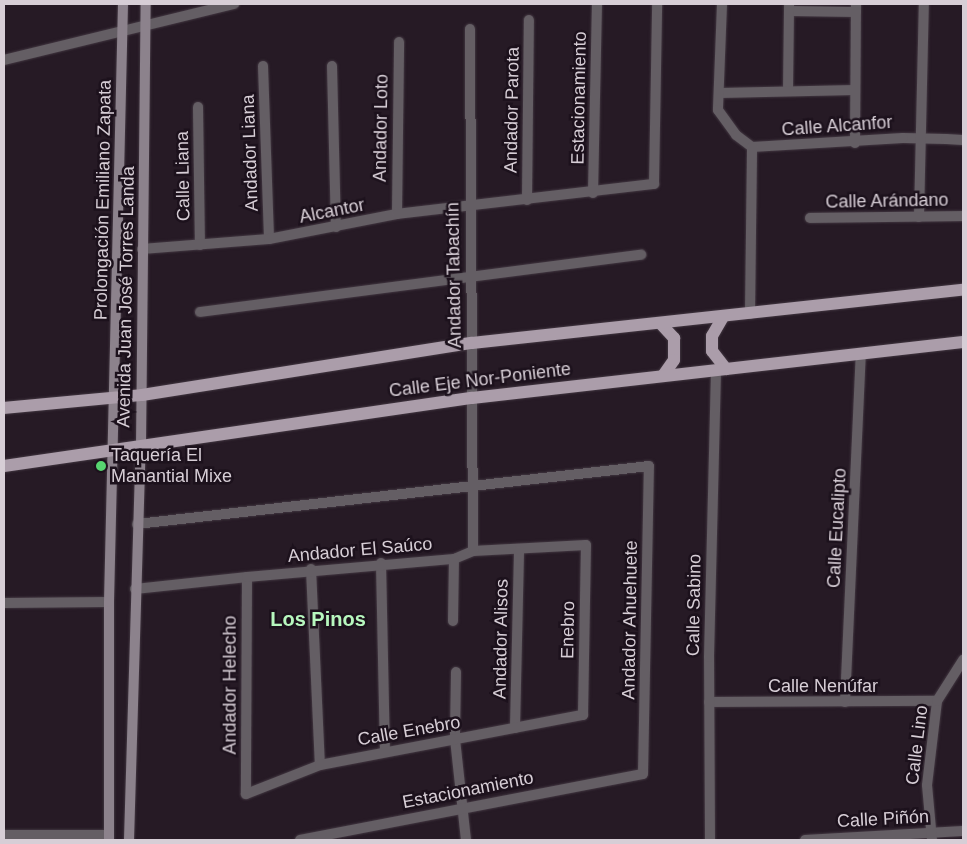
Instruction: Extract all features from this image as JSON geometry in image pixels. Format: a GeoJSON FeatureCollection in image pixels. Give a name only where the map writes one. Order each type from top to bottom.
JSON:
{"type":"FeatureCollection","features":[{"type":"Feature","properties":{"kind":"main road","name":"Prolongación Emiliano Zapata"},"geometry":{"type":"LineString","coordinates":[[114,398],[124,4]]}},
{"type":"Feature","properties":{"kind":"main road"},"geometry":{"type":"LineString","coordinates":[[146,4],[146,24]]}},
{"type":"Feature","properties":{"kind":"main road","name":"Avenida Juan José Torres Landa"},"geometry":{"type":"LineString","coordinates":[[130,840],[135,589],[142,395],[142,249],[146,24]]}},
{"type":"Feature","properties":{"kind":"main road","name":"Calle Eje Nor-Poniente"},"geometry":{"type":"LineString","coordinates":[[4,408],[142,395],[472,343],[963,290]]}},
{"type":"Feature","properties":{"kind":"main road"},"geometry":{"type":"LineString","coordinates":[[721,370],[712,351],[712,336],[723,317]]}},
{"type":"Feature","properties":{"kind":"main road"},"geometry":{"type":"LineString","coordinates":[[660,323],[674,338],[674,360],[663,376]]}},
{"type":"Feature","properties":{"kind":"main road","name":"Calle Eje Nor-Poniente"},"geometry":{"type":"LineString","coordinates":[[4,466],[472,398],[963,342]]}},
{"type":"Feature","properties":{"kind":"main road","name":"Avenida Juan José Torres Landa"},"geometry":{"type":"LineString","coordinates":[[109,838],[109,602],[114,398]]}},
{"type":"Feature","properties":{"kind":"street"},"geometry":{"type":"LineString","coordinates":[[4,60],[123,28],[234,4]]}},
{"type":"Feature","properties":{"kind":"street","name":"Estacionamiento"},"geometry":{"type":"LineString","coordinates":[[593,193],[597,4]]}},
{"type":"Feature","properties":{"kind":"street"},"geometry":{"type":"LineString","coordinates":[[470,207],[654,184],[657,4]]}},
{"type":"Feature","properties":{"kind":"street"},"geometry":{"type":"LineString","coordinates":[[722,4],[718,110],[723,122],[752,147],[750,314]]}},
{"type":"Feature","properties":{"kind":"street"},"geometry":{"type":"LineString","coordinates":[[919,217],[924,4]]}},
{"type":"Feature","properties":{"kind":"street"},"geometry":{"type":"LineString","coordinates":[[788,91],[789,7],[856,8],[855,142]]}},
{"type":"Feature","properties":{"kind":"street","name":"Andador Parota"},"geometry":{"type":"LineString","coordinates":[[527,200],[529,20]]}},
{"type":"Feature","properties":{"kind":"street","name":"Andador Tabachín"},"geometry":{"type":"LineString","coordinates":[[470,29],[473,551]]}},
{"type":"Feature","properties":{"kind":"street","name":"Andador Loto"},"geometry":{"type":"LineString","coordinates":[[397,214],[399,42]]}},
{"type":"Feature","properties":{"kind":"street","name":"Andador Liana"},"geometry":{"type":"LineString","coordinates":[[263,66],[269,240]]}},
{"type":"Feature","properties":{"kind":"street"},"geometry":{"type":"LineString","coordinates":[[332,66],[336,227]]}},
{"type":"Feature","properties":{"kind":"street"},"geometry":{"type":"LineString","coordinates":[[720,93],[855,90]]}},
{"type":"Feature","properties":{"kind":"street","name":"Calle Liana"},"geometry":{"type":"LineString","coordinates":[[198,107],[200,245]]}},
{"type":"Feature","properties":{"kind":"street","name":"Calle Alcanfor"},"geometry":{"type":"LineString","coordinates":[[752,147],[903,138],[963,140]]}},
{"type":"Feature","properties":{"kind":"street","name":"Alcantor"},"geometry":{"type":"LineString","coordinates":[[142,249],[269,240],[397,214],[470,207]]}},
{"type":"Feature","properties":{"kind":"street","name":"Calle Arándano"},"geometry":{"type":"LineString","coordinates":[[810,218],[963,216]]}},
{"type":"Feature","properties":{"kind":"street"},"geometry":{"type":"LineString","coordinates":[[200,312],[641,255]]}},
{"type":"Feature","properties":{"kind":"street","name":"Calle Eucalipto"},"geometry":{"type":"LineString","coordinates":[[845,702],[861,355]]}},
{"type":"Feature","properties":{"kind":"street","name":"Calle Sabino"},"geometry":{"type":"LineString","coordinates":[[710,840],[709,702],[721,370]]}},
{"type":"Feature","properties":{"kind":"street","name":"Andador Ahuehuete"},"geometry":{"type":"LineString","coordinates":[[474,486],[649,466],[643,774]]}},
{"type":"Feature","properties":{"kind":"street"},"geometry":{"type":"LineString","coordinates":[[137,524],[474,486]]}},
{"type":"Feature","properties":{"kind":"street","name":"Andador El Saúco"},"geometry":{"type":"LineString","coordinates":[[135,589],[311,569],[454,559],[473,551],[519,551],[586,545]]}},
{"type":"Feature","properties":{"kind":"street","name":"Enebro"},"geometry":{"type":"LineString","coordinates":[[583,716],[586,545]]}},
{"type":"Feature","properties":{"kind":"street","name":"Andador Alisos"},"geometry":{"type":"LineString","coordinates":[[516,728],[519,551]]}},
{"type":"Feature","properties":{"kind":"street"},"geometry":{"type":"LineString","coordinates":[[453,621],[454,559]]}},
{"type":"Feature","properties":{"kind":"street"},"geometry":{"type":"LineString","coordinates":[[381,564],[385,751]]}},
{"type":"Feature","properties":{"kind":"street"},"geometry":{"type":"LineString","coordinates":[[311,569],[320,765]]}},
{"type":"Feature","properties":{"kind":"street","name":"Andador Helecho"},"geometry":{"type":"LineString","coordinates":[[246,794],[247,576]]}},
{"type":"Feature","properties":{"kind":"street"},"geometry":{"type":"LineString","coordinates":[[4,603],[109,602]]}},
{"type":"Feature","properties":{"kind":"street","name":"Calle Lino"},"geometry":{"type":"LineString","coordinates":[[931,836],[926,785],[937,701],[963,660]]}},
{"type":"Feature","properties":{"kind":"street"},"geometry":{"type":"LineString","coordinates":[[456,672],[455,739],[465,806],[466,840]]}},
{"type":"Feature","properties":{"kind":"street","name":"Calle Nenúfar"},"geometry":{"type":"LineString","coordinates":[[709,702],[937,701]]}},
{"type":"Feature","properties":{"kind":"street","name":"Calle Enebro"},"geometry":{"type":"LineString","coordinates":[[246,794],[320,765],[385,751],[583,716]]}},
{"type":"Feature","properties":{"kind":"street","name":"Estacionamiento"},"geometry":{"type":"LineString","coordinates":[[300,840],[465,806],[643,774]]}},
{"type":"Feature","properties":{"kind":"street","name":"Calle Piñón"},"geometry":{"type":"LineString","coordinates":[[806,840],[931,836],[963,832]]}},
{"type":"Feature","properties":{"kind":"street"},"geometry":{"type":"LineString","coordinates":[[4,835],[109,838]]}},
{"type":"Feature","properties":{"kind":"place","name":"Taquería El Manantial Mixe"},"geometry":{"type":"Point","coordinates":[101,466]}},
{"type":"Feature","properties":{"kind":"district","name":"Los Pinos"},"geometry":{"type":"Point","coordinates":[318,619]}}]}
